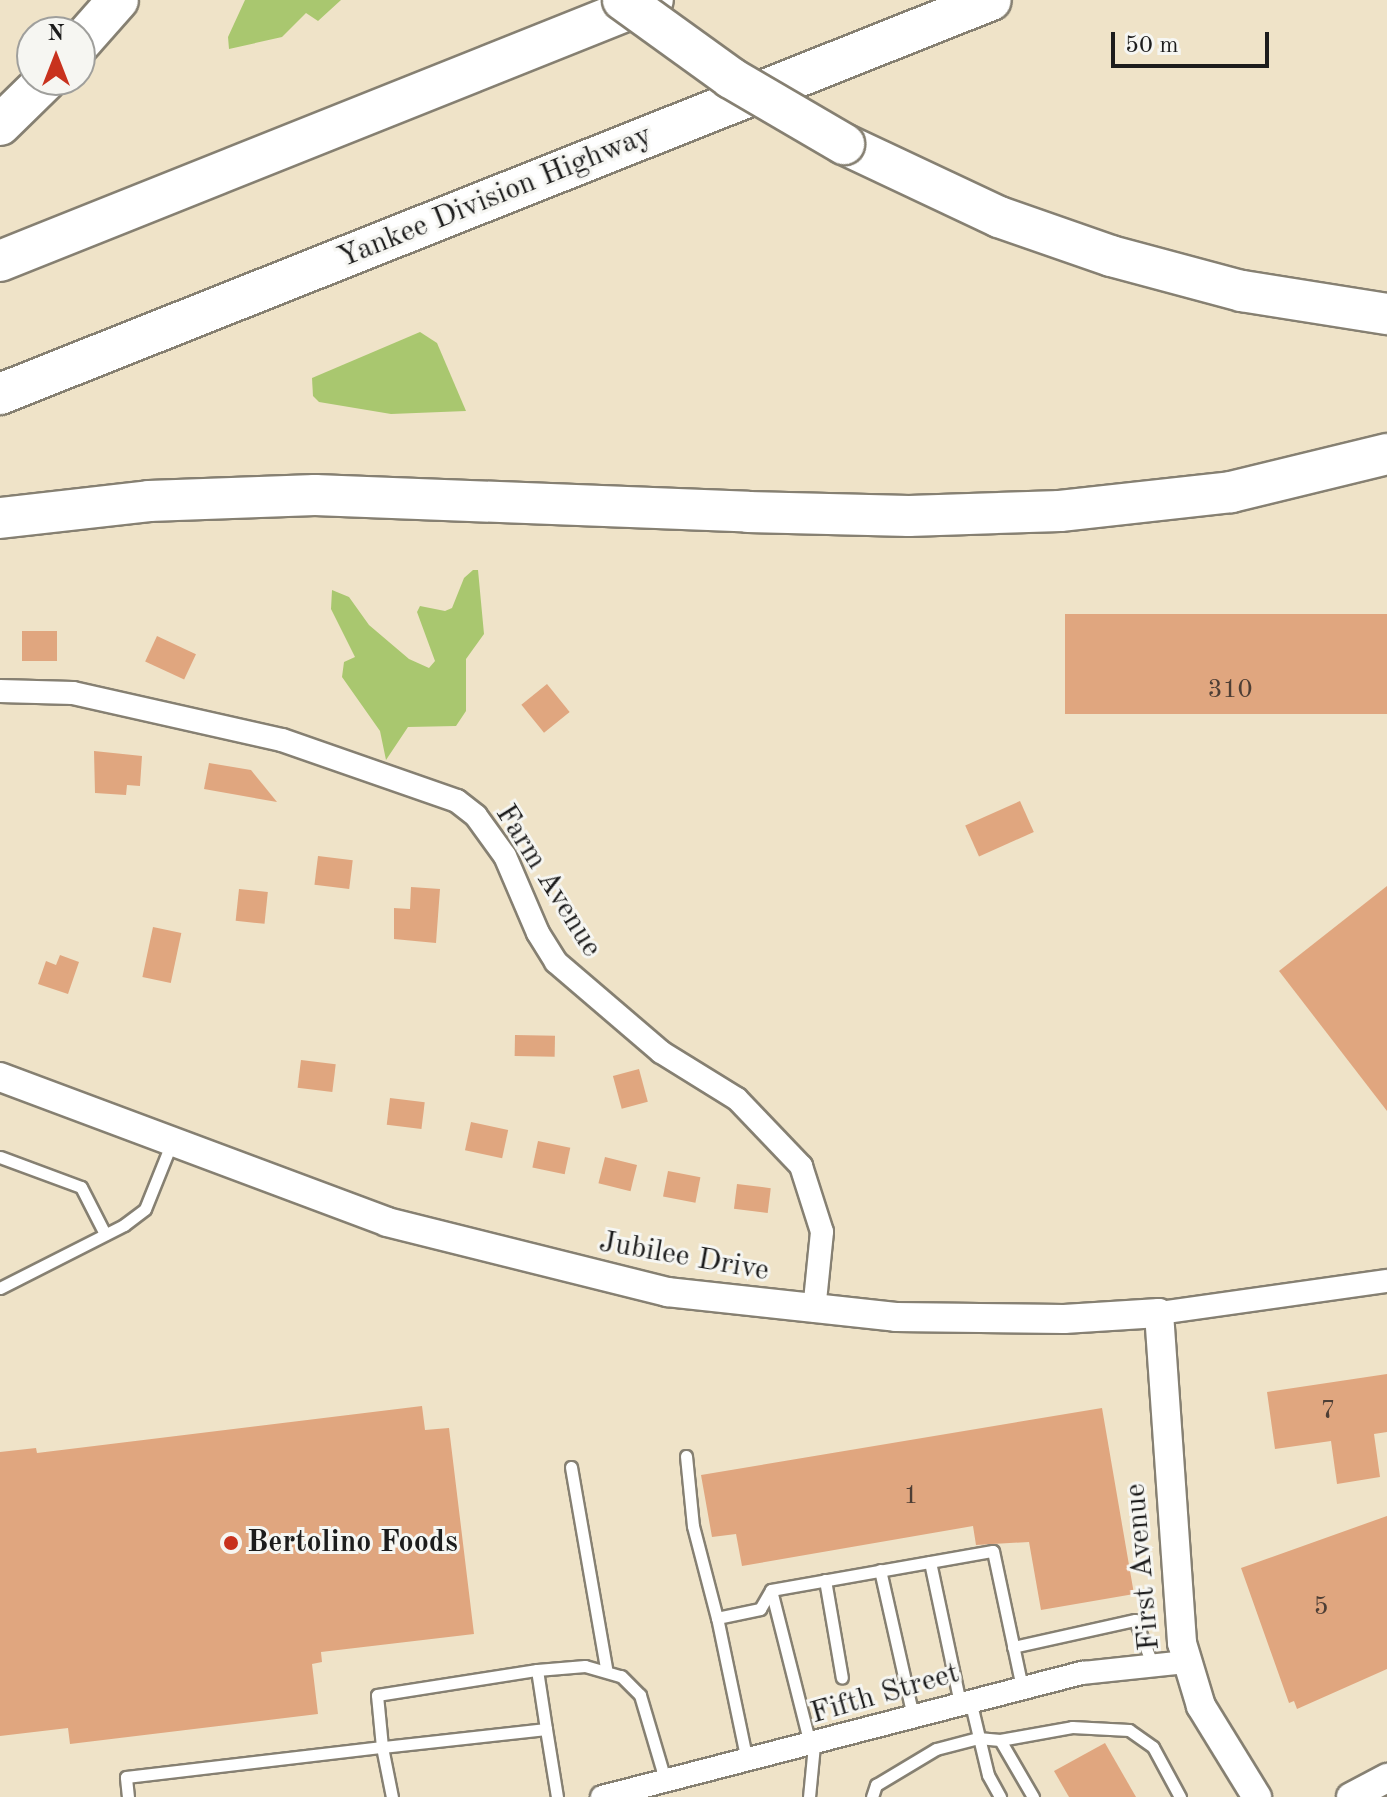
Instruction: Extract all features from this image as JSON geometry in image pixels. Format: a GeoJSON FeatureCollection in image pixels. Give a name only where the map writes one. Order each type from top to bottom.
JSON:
{"type":"FeatureCollection","features":[{"type":"Feature","properties":{"kind":"highway"},"geometry":{"type":"LineString","coordinates":[[96,25],[118,0]]}},
{"type":"Feature","properties":{"kind":"highway"},"geometry":{"type":"LineString","coordinates":[[623,0],[731,78],[844,144],[999,217],[1111,256],[1242,291],[1387,314]]}},
{"type":"Feature","properties":{"kind":"highway"},"geometry":{"type":"LineString","coordinates":[[0,261],[653,0]]}},
{"type":"Feature","properties":{"kind":"highway","name":"Yankee Division Highway"},"geometry":{"type":"LineString","coordinates":[[0,394],[991,0]]}},
{"type":"Feature","properties":{"kind":"highway"},"geometry":{"type":"LineString","coordinates":[[0,125],[30,96]]}},
{"type":"Feature","properties":{"kind":"highway"},"geometry":{"type":"LineString","coordinates":[[0,518],[149,501],[315,495],[762,513],[1060,511],[1231,492],[1387,454]]}},
{"type":"Feature","properties":{"kind":"street","name":"Farm Avenue"},"geometry":{"type":"LineString","coordinates":[[0,691],[73,693],[282,740],[428,789],[476,816],[505,856],[538,933],[556,962],[661,1052],[737,1099],[801,1166],[822,1232],[814,1311]]}},
{"type":"Feature","properties":{"kind":"street","name":"Jubilee Drive"},"geometry":{"type":"LineString","coordinates":[[0,1077],[387,1222],[485,1251],[667,1292],[814,1311],[968,1320],[1159,1313],[1387,1281]]}},
{"type":"Feature","properties":{"kind":"street","name":"First Avenue"},"geometry":{"type":"LineString","coordinates":[[1159,1313],[1170,1524],[1186,1662],[1201,1706],[1257,1797]]}},
{"type":"Feature","properties":{"kind":"street","name":"Fifth Street"},"geometry":{"type":"LineString","coordinates":[[602,1797],[812,1746],[1022,1687],[1083,1673],[1186,1662]]}},
{"type":"Feature","properties":{"kind":"street"},"geometry":{"type":"LineString","coordinates":[[1351,1797],[1387,1778]]}},
{"type":"Feature","properties":{"kind":"lane"},"geometry":{"type":"LineString","coordinates":[[0,1288],[105,1234],[145,1209],[172,1142]]}},
{"type":"Feature","properties":{"kind":"lane"},"geometry":{"type":"LineString","coordinates":[[0,1157],[81,1187],[105,1234]]}},
{"type":"Feature","properties":{"kind":"lane"},"geometry":{"type":"LineString","coordinates":[[686,1456],[693,1526],[717,1618],[747,1763]]}},
{"type":"Feature","properties":{"kind":"lane"},"geometry":{"type":"LineString","coordinates":[[571,1467],[606,1668]]}},
{"type":"Feature","properties":{"kind":"lane"},"geometry":{"type":"LineString","coordinates":[[717,1618],[760,1609],[771,1590],[993,1551],[1022,1687]]}},
{"type":"Feature","properties":{"kind":"lane"},"geometry":{"type":"LineString","coordinates":[[930,1562],[965,1702],[1000,1797]]}},
{"type":"Feature","properties":{"kind":"lane"},"geometry":{"type":"LineString","coordinates":[[880,1570],[913,1716]]}},
{"type":"Feature","properties":{"kind":"lane"},"geometry":{"type":"LineString","coordinates":[[825,1580],[842,1678]]}},
{"type":"Feature","properties":{"kind":"lane"},"geometry":{"type":"LineString","coordinates":[[771,1590],[812,1746],[809,1797]]}},
{"type":"Feature","properties":{"kind":"lane"},"geometry":{"type":"LineString","coordinates":[[1013,1647],[1135,1620],[1153,1666]]}},
{"type":"Feature","properties":{"kind":"lane"},"geometry":{"type":"LineString","coordinates":[[392,1797],[382,1747],[377,1695],[537,1670],[606,1668],[640,1695],[666,1783]]}},
{"type":"Feature","properties":{"kind":"lane"},"geometry":{"type":"LineString","coordinates":[[537,1670],[557,1797]]}},
{"type":"Feature","properties":{"kind":"lane"},"geometry":{"type":"LineString","coordinates":[[872,1797],[876,1785],[936,1749],[978,1738],[1000,1740],[1114,1725],[1153,1747],[1180,1797]]}},
{"type":"Feature","properties":{"kind":"lane"},"geometry":{"type":"LineString","coordinates":[[128,1797],[126,1777],[546,1729]]}},
{"type":"Feature","properties":{"kind":"lane"},"geometry":{"type":"LineString","coordinates":[[1000,1740],[1033,1797]]}},
{"type":"Feature","properties":{"kind":"green space"},"geometry":{"type":"Polygon","coordinates":[[[245,0],[341,0],[318,21],[306,13],[282,37],[229,49],[228,37],[245,0]]]}},
{"type":"Feature","properties":{"kind":"green space"},"geometry":{"type":"Polygon","coordinates":[[[420,332],[437,343],[466,411],[391,414],[319,402],[313,396],[312,378],[420,332]]]}},
{"type":"Feature","properties":{"kind":"green space"},"geometry":{"type":"Polygon","coordinates":[[[473,570],[478,570],[484,634],[466,659],[466,711],[456,726],[408,727],[386,760],[380,731],[342,677],[344,662],[355,657],[331,609],[332,590],[349,597],[369,625],[409,659],[429,668],[435,661],[417,612],[420,606],[445,611],[452,608],[464,578],[473,570]]]}},
{"type":"Feature","properties":{"kind":"building"},"geometry":{"type":"Polygon","coordinates":[[[1065,614],[1387,614],[1387,714],[1065,714],[1065,614]]]}},
{"type":"Feature","properties":{"kind":"building"},"geometry":{"type":"Polygon","coordinates":[[[22,631],[57,631],[57,661],[22,661],[22,631]]]}},
{"type":"Feature","properties":{"kind":"building"},"geometry":{"type":"Polygon","coordinates":[[[157,636],[196,654],[184,680],[145,661],[157,636]]]}},
{"type":"Feature","properties":{"kind":"building"},"geometry":{"type":"Polygon","coordinates":[[[547,684],[570,712],[544,733],[521,705],[547,684]]]}},
{"type":"Feature","properties":{"kind":"building"},"geometry":{"type":"Polygon","coordinates":[[[94,751],[142,756],[140,786],[127,785],[126,795],[95,793],[94,751]]]}},
{"type":"Feature","properties":{"kind":"building"},"geometry":{"type":"Polygon","coordinates":[[[209,763],[251,770],[277,802],[204,789],[209,763]]]}},
{"type":"Feature","properties":{"kind":"building"},"geometry":{"type":"Polygon","coordinates":[[[1020,801],[1034,832],[979,856],[965,825],[1020,801]]]}},
{"type":"Feature","properties":{"kind":"building"},"geometry":{"type":"Polygon","coordinates":[[[318,856],[353,860],[349,889],[314,885],[318,856]]]}},
{"type":"Feature","properties":{"kind":"building"},"geometry":{"type":"Polygon","coordinates":[[[1387,886],[1387,1111],[1279,971],[1387,886]]]}},
{"type":"Feature","properties":{"kind":"building"},"geometry":{"type":"Polygon","coordinates":[[[411,887],[440,889],[436,943],[394,939],[394,908],[410,909],[411,887]]]}},
{"type":"Feature","properties":{"kind":"building"},"geometry":{"type":"Polygon","coordinates":[[[239,889],[268,892],[264,924],[236,921],[239,889]]]}},
{"type":"Feature","properties":{"kind":"building"},"geometry":{"type":"Polygon","coordinates":[[[153,927],[181,933],[171,983],[142,977],[153,927]]]}},
{"type":"Feature","properties":{"kind":"building"},"geometry":{"type":"Polygon","coordinates":[[[60,955],[79,962],[68,994],[38,984],[46,961],[56,965],[60,955]]]}},
{"type":"Feature","properties":{"kind":"building"},"geometry":{"type":"Polygon","coordinates":[[[515,1035],[555,1036],[555,1057],[515,1056],[515,1035]]]}},
{"type":"Feature","properties":{"kind":"building"},"geometry":{"type":"Polygon","coordinates":[[[301,1060],[336,1064],[332,1092],[298,1088],[301,1060]]]}},
{"type":"Feature","properties":{"kind":"building"},"geometry":{"type":"Polygon","coordinates":[[[639,1069],[648,1102],[622,1109],[613,1076],[639,1069]]]}},
{"type":"Feature","properties":{"kind":"building"},"geometry":{"type":"Polygon","coordinates":[[[390,1098],[425,1102],[421,1129],[387,1125],[390,1098]]]}},
{"type":"Feature","properties":{"kind":"building"},"geometry":{"type":"Polygon","coordinates":[[[471,1122],[508,1130],[502,1158],[465,1150],[471,1122]]]}},
{"type":"Feature","properties":{"kind":"building"},"geometry":{"type":"Polygon","coordinates":[[[538,1141],[570,1148],[565,1174],[532,1167],[538,1141]]]}},
{"type":"Feature","properties":{"kind":"building"},"geometry":{"type":"Polygon","coordinates":[[[605,1157],[637,1165],[630,1191],[598,1183],[605,1157]]]}},
{"type":"Feature","properties":{"kind":"building"},"geometry":{"type":"Polygon","coordinates":[[[668,1171],[700,1177],[695,1203],[663,1197],[668,1171]]]}},
{"type":"Feature","properties":{"kind":"building"},"geometry":{"type":"Polygon","coordinates":[[[737,1184],[771,1188],[768,1213],[734,1209],[737,1184]]]}},
{"type":"Feature","properties":{"kind":"building"},"geometry":{"type":"Polygon","coordinates":[[[1387,1374],[1387,1432],[1374,1434],[1380,1477],[1337,1484],[1331,1441],[1275,1449],[1267,1392],[1387,1374]]]}},
{"type":"Feature","properties":{"kind":"building","name":"Bertolino Foods"},"geometry":{"type":"Polygon","coordinates":[[[422,1406],[425,1430],[449,1428],[474,1634],[321,1652],[322,1662],[312,1664],[318,1714],[70,1744],[68,1728],[0,1736],[0,1452],[36,1448],[37,1453],[422,1406]]]}},
{"type":"Feature","properties":{"kind":"building"},"geometry":{"type":"Polygon","coordinates":[[[1102,1408],[1134,1594],[1041,1610],[1029,1542],[976,1545],[973,1526],[742,1566],[736,1534],[712,1537],[701,1475],[1102,1408]]]}},
{"type":"Feature","properties":{"kind":"building"},"geometry":{"type":"Polygon","coordinates":[[[1387,1516],[1387,1669],[1297,1709],[1294,1701],[1289,1703],[1241,1568],[1387,1516]]]}},
{"type":"Feature","properties":{"kind":"building"},"geometry":{"type":"Polygon","coordinates":[[[1105,1743],[1136,1797],[1069,1797],[1054,1771],[1105,1743]]]}},
{"type":"Feature","properties":{"kind":"place","name":"Bertolino Foods"},"geometry":{"type":"Point","coordinates":[231,1543]}}]}
